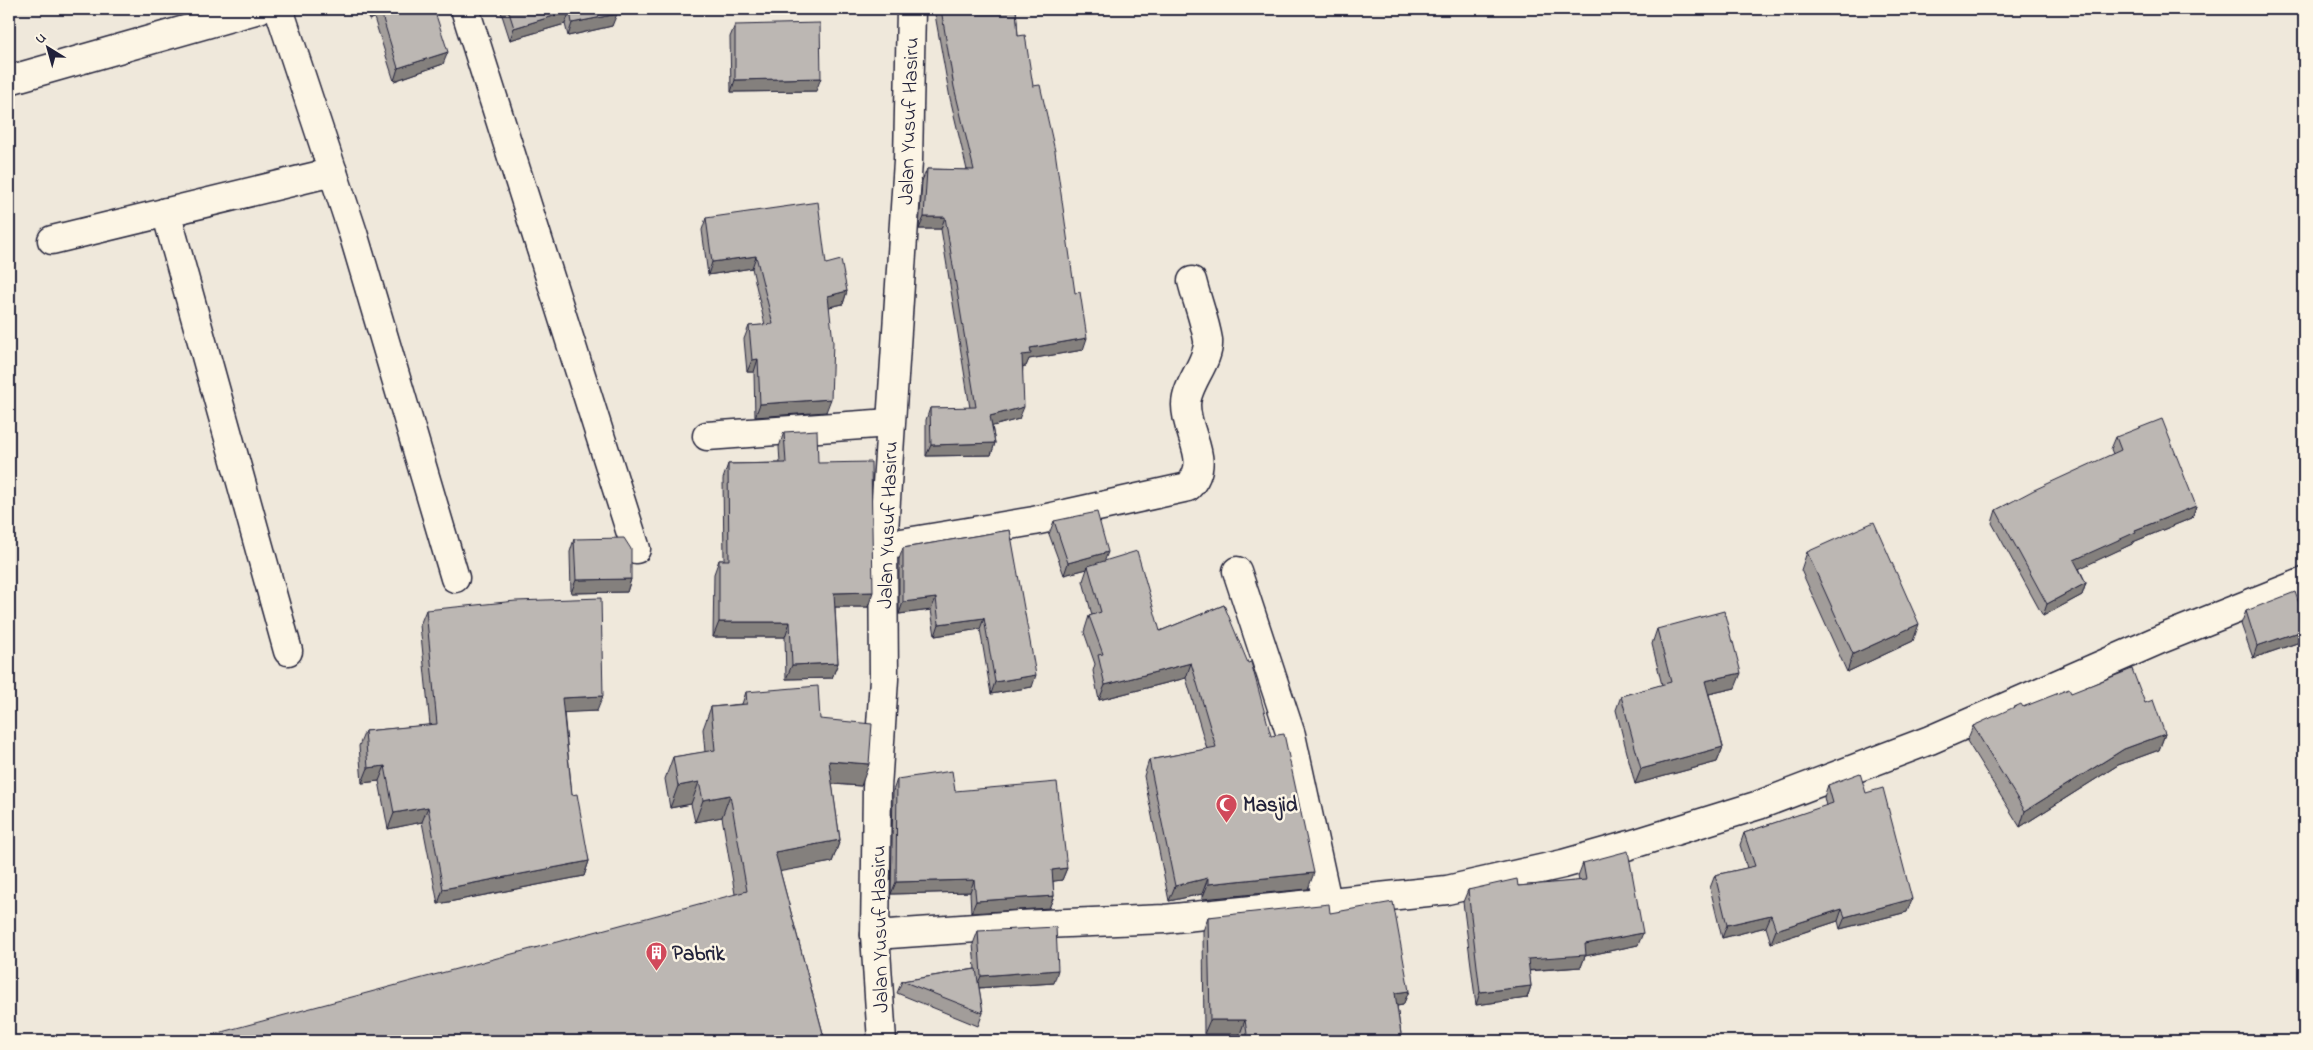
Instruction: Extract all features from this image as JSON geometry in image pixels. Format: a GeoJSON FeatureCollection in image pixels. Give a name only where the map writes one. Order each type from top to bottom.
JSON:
{"type":"FeatureCollection","features":[{"type":"Feature","properties":{"kind":"street"},"geometry":{"type":"LineString","coordinates":[[9,80],[258,9]]}},
{"type":"Feature","properties":{"kind":"street"},"geometry":{"type":"LineString","coordinates":[[279,9],[353,233],[455,578]]}},
{"type":"Feature","properties":{"kind":"street"},"geometry":{"type":"LineString","coordinates":[[464,9],[636,550]]}},
{"type":"Feature","properties":{"kind":"street","name":"Jalan Yusuf Hasiru"},"geometry":{"type":"LineString","coordinates":[[882,1041],[875,935],[877,788],[884,679],[883,546],[890,423],[901,299],[908,161],[911,9]]}},
{"type":"Feature","properties":{"kind":"street"},"geometry":{"type":"LineString","coordinates":[[52,240],[333,172]]}},
{"type":"Feature","properties":{"kind":"street"},"geometry":{"type":"LineString","coordinates":[[166,212],[288,651]]}},
{"type":"Feature","properties":{"kind":"street"},"geometry":{"type":"LineString","coordinates":[[883,546],[1034,521],[1188,487],[1196,478],[1200,467],[1186,404],[1206,352],[1208,341],[1192,281]]}},
{"type":"Feature","properties":{"kind":"street"},"geometry":{"type":"LineString","coordinates":[[707,436],[890,423]]}},
{"type":"Feature","properties":{"kind":"street"},"geometry":{"type":"LineString","coordinates":[[1237,571],[1291,735],[1327,901]]}},
{"type":"Feature","properties":{"kind":"street"},"geometry":{"type":"LineString","coordinates":[[875,935],[1019,924],[1165,919],[1457,888],[1601,853],[1759,804],[1930,740],[2161,639],[2304,582]]}},
{"type":"Feature","properties":{"kind":"building"},"geometry":{"type":"Polygon","coordinates":[[[380,9],[434,9],[448,52],[398,68],[380,9]]]}},
{"type":"Feature","properties":{"kind":"building"},"geometry":{"type":"Polygon","coordinates":[[[508,9],[616,9],[617,14],[572,23],[570,11],[514,28],[508,9]]]}},
{"type":"Feature","properties":{"kind":"building"},"geometry":{"type":"Polygon","coordinates":[[[941,9],[1016,9],[1018,36],[1025,35],[1033,86],[1040,85],[1055,151],[1075,293],[1080,292],[1087,338],[1030,348],[1031,354],[1022,355],[1024,407],[990,416],[995,443],[931,445],[930,408],[976,407],[945,217],[924,217],[927,169],[974,170],[954,87],[941,9]]]}},
{"type":"Feature","properties":{"kind":"building"},"geometry":{"type":"Polygon","coordinates":[[[820,23],[821,78],[735,80],[735,25],[820,23]]]}},
{"type":"Feature","properties":{"kind":"building"},"geometry":{"type":"Polygon","coordinates":[[[818,202],[826,264],[841,260],[847,291],[828,296],[833,342],[831,399],[760,404],[758,359],[752,360],[749,326],[773,324],[756,256],[712,262],[706,218],[818,202]]]}},
{"type":"Feature","properties":{"kind":"building"},"geometry":{"type":"Polygon","coordinates":[[[2162,419],[2196,506],[2135,530],[2136,532],[2074,560],[2086,583],[2047,604],[1996,510],[2034,490],[2121,450],[2116,437],[2162,419]]]}},
{"type":"Feature","properties":{"kind":"building"},"geometry":{"type":"Polygon","coordinates":[[[817,430],[818,463],[871,462],[873,592],[834,593],[838,663],[792,665],[790,622],[719,622],[719,560],[729,560],[728,464],[786,463],[784,432],[817,430]]]}},
{"type":"Feature","properties":{"kind":"building"},"geometry":{"type":"Polygon","coordinates":[[[1097,512],[1108,552],[1068,563],[1054,521],[1097,512]]]}},
{"type":"Feature","properties":{"kind":"building"},"geometry":{"type":"Polygon","coordinates":[[[1874,522],[1919,624],[1853,654],[1807,552],[1874,522]]]}},
{"type":"Feature","properties":{"kind":"building"},"geometry":{"type":"Polygon","coordinates":[[[1010,530],[1036,675],[995,682],[984,618],[939,624],[936,598],[903,602],[903,548],[1010,530]]]}},
{"type":"Feature","properties":{"kind":"building"},"geometry":{"type":"Polygon","coordinates":[[[624,538],[631,549],[631,579],[576,580],[574,539],[624,538]]]}},
{"type":"Feature","properties":{"kind":"building"},"geometry":{"type":"Polygon","coordinates":[[[1137,551],[1160,631],[1224,605],[1248,663],[1251,662],[1271,736],[1284,734],[1314,873],[1208,884],[1208,878],[1175,886],[1149,760],[1216,747],[1191,663],[1105,685],[1098,655],[1103,654],[1089,616],[1101,612],[1088,566],[1137,551]]]}},
{"type":"Feature","properties":{"kind":"building"},"geometry":{"type":"Polygon","coordinates":[[[2295,592],[2304,618],[2304,630],[2257,646],[2246,611],[2295,592]]]}},
{"type":"Feature","properties":{"kind":"building"},"geometry":{"type":"Polygon","coordinates":[[[601,598],[603,696],[562,698],[572,795],[577,794],[589,861],[443,889],[428,807],[394,813],[385,766],[368,768],[365,731],[437,724],[426,610],[516,601],[601,598]]]}},
{"type":"Feature","properties":{"kind":"building"},"geometry":{"type":"Polygon","coordinates":[[[1724,611],[1741,673],[1705,681],[1723,747],[1641,769],[1621,696],[1671,682],[1657,629],[1724,611]]]}},
{"type":"Feature","properties":{"kind":"building"},"geometry":{"type":"Polygon","coordinates":[[[2132,669],[2145,703],[2153,700],[2165,734],[2124,749],[2025,811],[1973,726],[2021,704],[2023,707],[2069,689],[2071,693],[2132,669]]]}},
{"type":"Feature","properties":{"kind":"building"},"geometry":{"type":"Polygon","coordinates":[[[818,686],[820,719],[872,724],[869,764],[829,761],[840,840],[775,852],[825,1041],[188,1041],[747,891],[730,795],[703,800],[699,782],[678,786],[673,757],[715,750],[711,707],[747,704],[746,692],[818,686]]]}},
{"type":"Feature","properties":{"kind":"building"},"geometry":{"type":"Polygon","coordinates":[[[952,771],[955,791],[1057,782],[1067,868],[1052,870],[1054,896],[976,901],[974,880],[896,882],[897,779],[952,771]]]}},
{"type":"Feature","properties":{"kind":"building"},"geometry":{"type":"Polygon","coordinates":[[[1860,773],[1866,793],[1883,788],[1912,899],[1845,917],[1842,909],[1776,930],[1771,915],[1727,925],[1715,875],[1755,866],[1744,833],[1833,803],[1828,785],[1860,773]]]}},
{"type":"Feature","properties":{"kind":"building"},"geometry":{"type":"Polygon","coordinates":[[[1628,851],[1643,933],[1585,944],[1586,955],[1528,959],[1531,986],[1480,992],[1468,890],[1517,879],[1518,886],[1586,880],[1583,863],[1628,851]]]}},
{"type":"Feature","properties":{"kind":"building"},"geometry":{"type":"Polygon","coordinates":[[[1393,902],[1409,991],[1395,993],[1402,1041],[1248,1041],[1245,1020],[1210,1020],[1208,917],[1329,904],[1330,913],[1393,902]]]}},
{"type":"Feature","properties":{"kind":"building"},"geometry":{"type":"Polygon","coordinates":[[[1056,927],[1058,970],[981,976],[978,931],[1056,927]]]}},
{"type":"Feature","properties":{"kind":"building"},"geometry":{"type":"Polygon","coordinates":[[[976,969],[983,1013],[902,981],[976,969]]]}},
{"type":"Feature","properties":{"kind":"place","name":"Masjid"},"geometry":{"type":"Point","coordinates":[1227,823]}},
{"type":"Feature","properties":{"kind":"place","name":"Pabrik"},"geometry":{"type":"Point","coordinates":[656,972]}}]}
